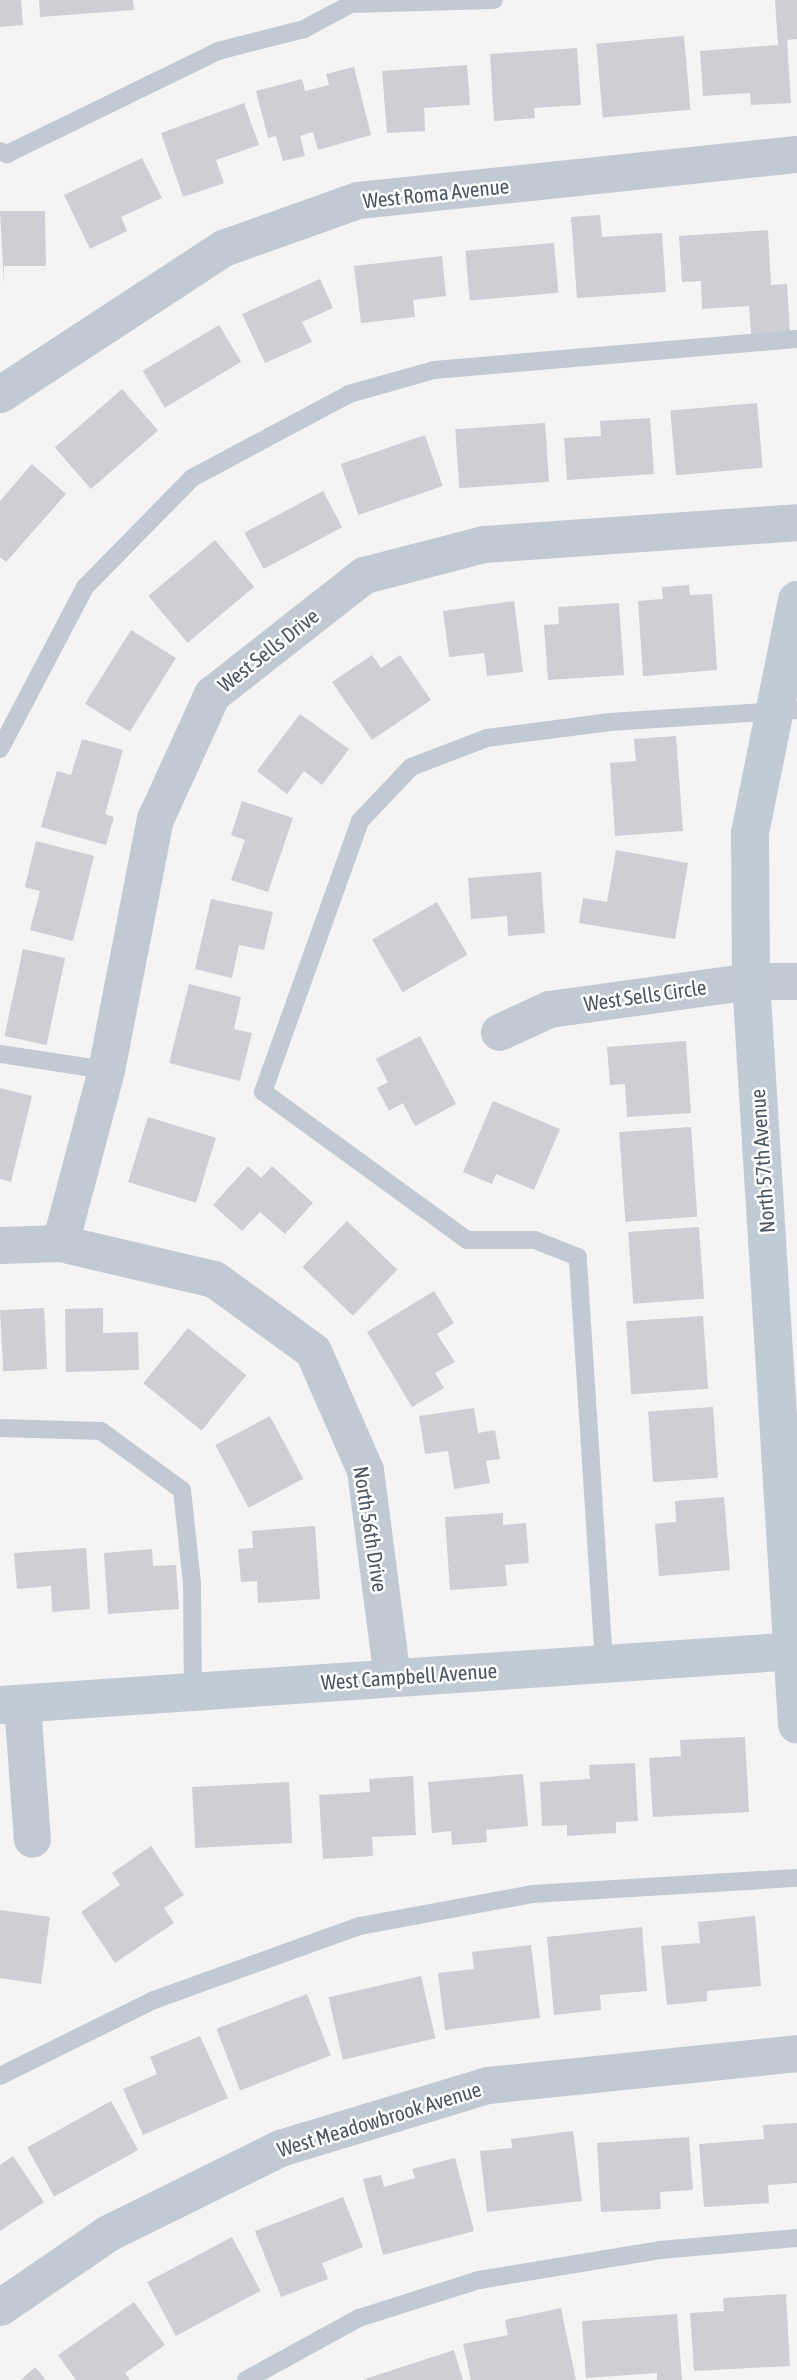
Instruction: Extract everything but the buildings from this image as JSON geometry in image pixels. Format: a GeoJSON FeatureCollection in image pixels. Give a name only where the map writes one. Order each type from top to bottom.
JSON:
{"type":"FeatureCollection","features":[{"type":"Feature","properties":{"kind":"street","name":"West Roma Avenue"},"geometry":{"type":"LineString","coordinates":[[0,394],[223,248],[358,200],[797,154]]}},
{"type":"Feature","properties":{"kind":"street","name":"West Sells Drive"},"geometry":{"type":"LineString","coordinates":[[60,1243],[106,1070],[155,819],[212,694],[364,575],[484,544],[797,522]]}},
{"type":"Feature","properties":{"kind":"street","name":"North 57th Avenue"},"geometry":{"type":"LineString","coordinates":[[797,600],[786,711],[750,833],[751,981],[797,1725]]}},
{"type":"Feature","properties":{"kind":"street","name":"West Sells Circle"},"geometry":{"type":"LineString","coordinates":[[499,1032],[549,1009],[751,981],[797,981]]}},
{"type":"Feature","properties":{"kind":"street","name":"North 56th Drive"},"geometry":{"type":"LineString","coordinates":[[0,1245],[60,1243],[214,1279],[313,1351],[366,1470],[392,1677]]}},
{"type":"Feature","properties":{"kind":"street","name":"West Campbell Avenue"},"geometry":{"type":"LineString","coordinates":[[32,1839],[11,1705],[794,1651]]}},
{"type":"Feature","properties":{"kind":"street","name":"West Meadowbrook Avenue"},"geometry":{"type":"LineString","coordinates":[[0,2307],[108,2233],[280,2148],[488,2085],[797,2053]]}},
{"type":"Feature","properties":{"kind":"lane"},"geometry":{"type":"LineString","coordinates":[[0,151],[7,154],[218,51],[304,29],[351,4],[494,0]]}},
{"type":"Feature","properties":{"kind":"lane"},"geometry":{"type":"LineString","coordinates":[[0,750],[85,587],[162,508],[192,478],[349,394],[433,370],[797,340]]}},
{"type":"Feature","properties":{"kind":"lane"},"geometry":{"type":"LineString","coordinates":[[604,1662],[578,1257],[535,1240],[467,1240],[263,1093],[360,821],[411,767],[487,738],[610,722],[786,711]]}},
{"type":"Feature","properties":{"kind":"lane"},"geometry":{"type":"LineString","coordinates":[[0,1054],[106,1070]]}},
{"type":"Feature","properties":{"kind":"lane"},"geometry":{"type":"LineString","coordinates":[[0,1428],[101,1431],[182,1490],[192,1584],[193,1692]]}},
{"type":"Feature","properties":{"kind":"lane"},"geometry":{"type":"LineString","coordinates":[[0,2076],[154,2000],[360,1926],[533,1894],[797,1878]]}},
{"type":"Feature","properties":{"kind":"lane"},"geometry":{"type":"LineString","coordinates":[[246,2380],[359,2318],[479,2280],[660,2250],[797,2238]]}}]}
